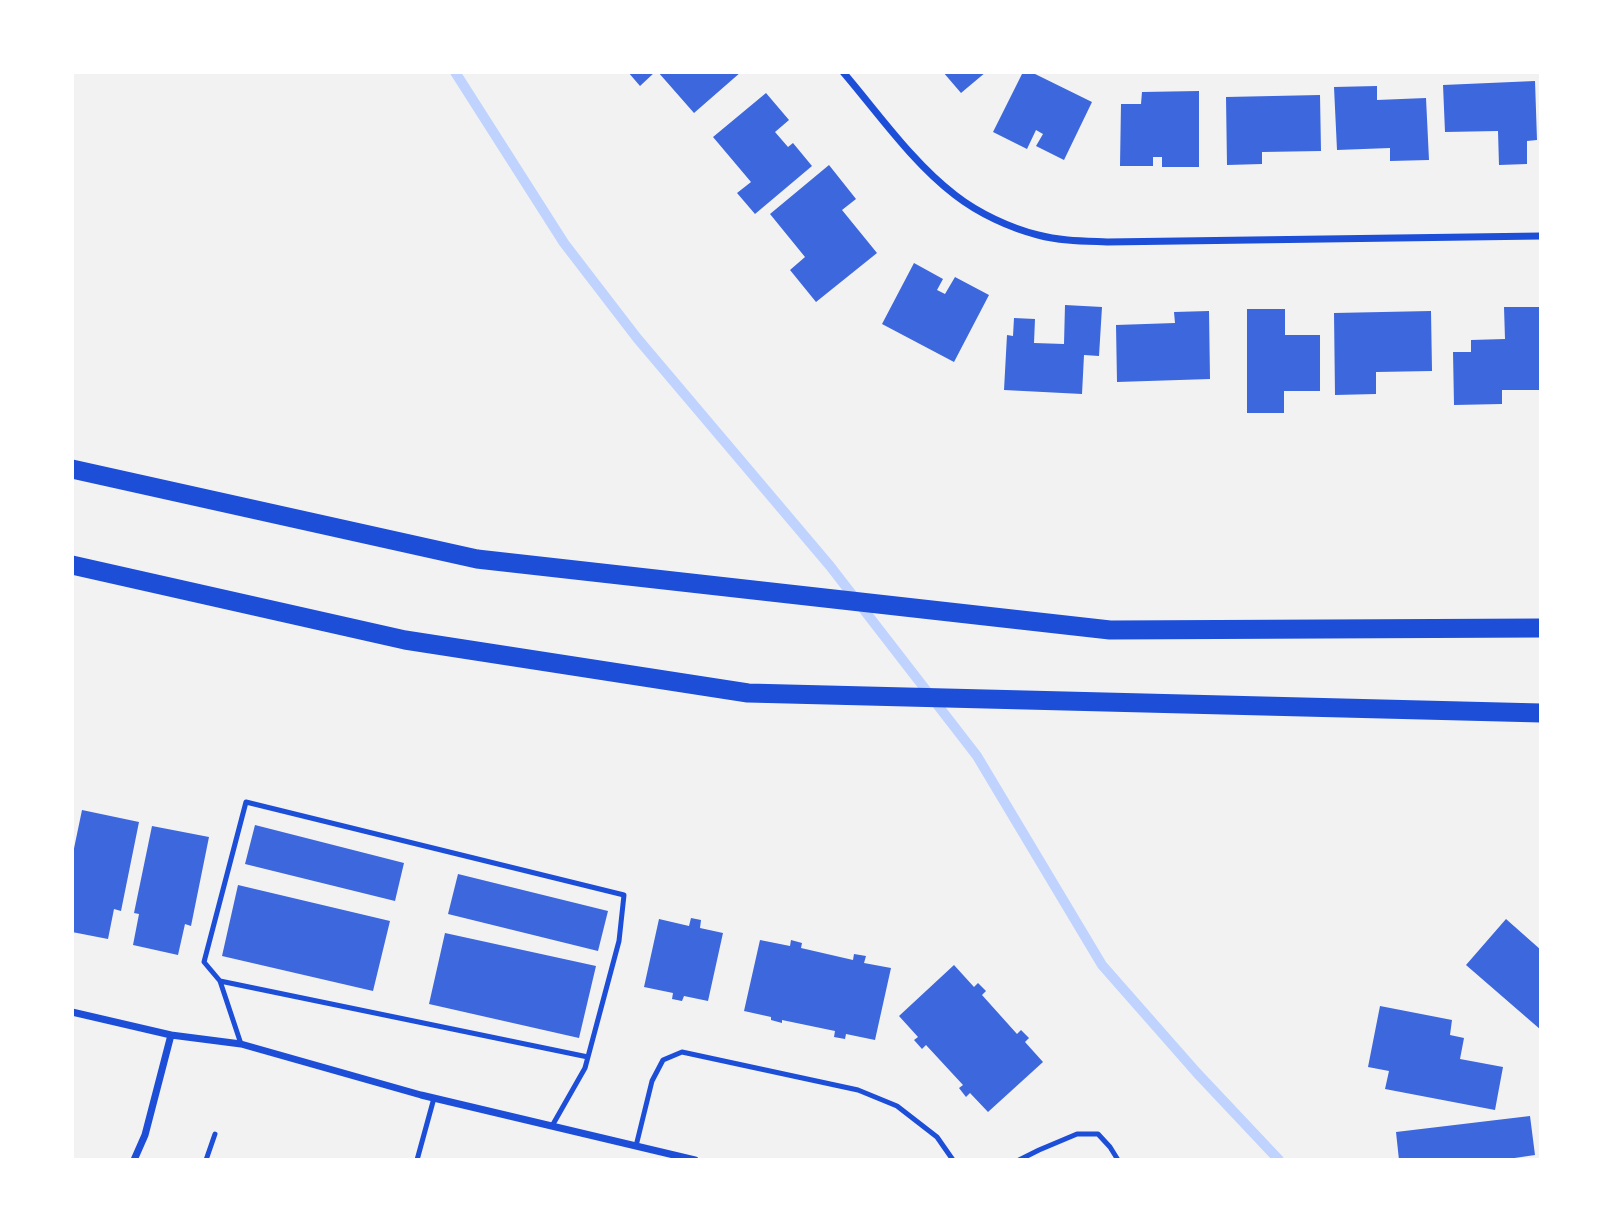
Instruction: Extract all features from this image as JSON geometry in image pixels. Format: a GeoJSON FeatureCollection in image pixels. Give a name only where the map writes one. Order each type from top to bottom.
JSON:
{"type":"FeatureCollection","features":[{"type":"Feature","properties":{"kind":"highway"},"geometry":{"type":"LineString","coordinates":[[72,469],[477,559],[1110,630],[1541,628]]}},
{"type":"Feature","properties":{"kind":"highway"},"geometry":{"type":"LineString","coordinates":[[72,565],[405,640],[748,692],[1541,713]]}},
{"type":"Feature","properties":{"kind":"street"},"geometry":{"type":"LineString","coordinates":[[842,72],[920,163],[956,196],[1010,226],[1037,235],[1072,241],[1107,242],[1541,236]]}},
{"type":"Feature","properties":{"kind":"street"},"geometry":{"type":"LineString","coordinates":[[72,1012],[171,1035],[242,1044],[434,1098],[695,1160]]}},
{"type":"Feature","properties":{"kind":"street"},"geometry":{"type":"LineString","coordinates":[[134,1160],[145,1135],[171,1035]]}},
{"type":"Feature","properties":{"kind":"lane"},"geometry":{"type":"LineString","coordinates":[[242,1044],[220,981],[204,962],[246,802],[624,895],[619,941],[585,1068],[552,1126]]}},
{"type":"Feature","properties":{"kind":"lane"},"geometry":{"type":"LineString","coordinates":[[220,981],[588,1057]]}},
{"type":"Feature","properties":{"kind":"lane"},"geometry":{"type":"LineString","coordinates":[[636,1146],[652,1081],[663,1060],[682,1052],[858,1090],[897,1106],[937,1137],[954,1160]]}},
{"type":"Feature","properties":{"kind":"lane"},"geometry":{"type":"LineString","coordinates":[[417,1160],[434,1098]]}},
{"type":"Feature","properties":{"kind":"lane"},"geometry":{"type":"LineString","coordinates":[[206,1160],[215,1134]]}},
{"type":"Feature","properties":{"kind":"lane"},"geometry":{"type":"LineString","coordinates":[[1019,1160],[1077,1134],[1098,1134],[1118,1160]]}},
{"type":"Feature","properties":{"kind":"building"},"geometry":{"type":"Polygon","coordinates":[[[628,72],[655,72],[640,86],[628,72]]]}},
{"type":"Feature","properties":{"kind":"building"},"geometry":{"type":"Polygon","coordinates":[[[658,72],[741,72],[694,113],[658,72]]]}},
{"type":"Feature","properties":{"kind":"building"},"geometry":{"type":"Polygon","coordinates":[[[943,72],[986,72],[961,93],[943,72]]]}},
{"type":"Feature","properties":{"kind":"building"},"geometry":{"type":"Polygon","coordinates":[[[1023,72],[1031,72],[1092,102],[1064,160],[1036,146],[1043,134],[1036,130],[1027,149],[993,132],[1023,72]]]}},
{"type":"Feature","properties":{"kind":"building"},"geometry":{"type":"Polygon","coordinates":[[[1535,81],[1537,140],[1527,141],[1527,164],[1499,165],[1498,131],[1445,132],[1443,85],[1535,81]]]}},
{"type":"Feature","properties":{"kind":"building"},"geometry":{"type":"Polygon","coordinates":[[[1377,86],[1377,100],[1426,98],[1429,160],[1390,161],[1390,148],[1337,150],[1334,87],[1377,86]]]}},
{"type":"Feature","properties":{"kind":"building"},"geometry":{"type":"Polygon","coordinates":[[[1199,91],[1199,167],[1162,167],[1162,157],[1153,157],[1153,166],[1120,166],[1121,104],[1141,104],[1142,92],[1199,91]]]}},
{"type":"Feature","properties":{"kind":"building"},"geometry":{"type":"Polygon","coordinates":[[[766,93],[789,120],[775,132],[788,147],[793,143],[812,166],[755,214],[737,193],[751,182],[713,137],[766,93]]]}},
{"type":"Feature","properties":{"kind":"building"},"geometry":{"type":"Polygon","coordinates":[[[1320,95],[1321,151],[1262,152],[1262,164],[1227,165],[1226,97],[1320,95]]]}},
{"type":"Feature","properties":{"kind":"building"},"geometry":{"type":"Polygon","coordinates":[[[829,165],[856,199],[842,210],[877,253],[816,302],[790,270],[805,257],[770,214],[829,165]]]}},
{"type":"Feature","properties":{"kind":"building"},"geometry":{"type":"Polygon","coordinates":[[[914,263],[943,279],[937,290],[945,294],[955,277],[989,295],[954,362],[882,324],[914,263]]]}},
{"type":"Feature","properties":{"kind":"building"},"geometry":{"type":"Polygon","coordinates":[[[1065,305],[1102,307],[1099,356],[1084,355],[1082,394],[1004,390],[1007,335],[1013,336],[1014,318],[1035,319],[1034,343],[1064,344],[1065,305]]]}},
{"type":"Feature","properties":{"kind":"building"},"geometry":{"type":"Polygon","coordinates":[[[1504,307],[1541,307],[1541,390],[1502,390],[1502,404],[1454,405],[1453,352],[1471,352],[1471,340],[1505,339],[1504,307]]]}},
{"type":"Feature","properties":{"kind":"building"},"geometry":{"type":"Polygon","coordinates":[[[1247,309],[1285,309],[1285,335],[1320,335],[1320,391],[1284,391],[1284,413],[1247,413],[1247,309]]]}},
{"type":"Feature","properties":{"kind":"building"},"geometry":{"type":"Polygon","coordinates":[[[1209,311],[1210,379],[1117,382],[1116,325],[1175,323],[1174,312],[1209,311]]]}},
{"type":"Feature","properties":{"kind":"building"},"geometry":{"type":"Polygon","coordinates":[[[1431,311],[1432,371],[1376,372],[1376,394],[1335,395],[1334,313],[1431,311]]]}},
{"type":"Feature","properties":{"kind":"building"},"geometry":{"type":"Polygon","coordinates":[[[82,810],[139,822],[121,911],[114,909],[108,939],[72,932],[72,858],[82,810]]]}},
{"type":"Feature","properties":{"kind":"building"},"geometry":{"type":"Polygon","coordinates":[[[255,825],[404,863],[395,901],[245,864],[255,825]]]}},
{"type":"Feature","properties":{"kind":"building"},"geometry":{"type":"Polygon","coordinates":[[[152,826],[209,837],[191,926],[185,924],[178,955],[133,945],[139,914],[134,913],[152,826]]]}},
{"type":"Feature","properties":{"kind":"building"},"geometry":{"type":"Polygon","coordinates":[[[458,874],[608,911],[598,951],[448,914],[458,874]]]}},
{"type":"Feature","properties":{"kind":"building"},"geometry":{"type":"Polygon","coordinates":[[[238,885],[390,921],[373,991],[222,956],[238,885]]]}},
{"type":"Feature","properties":{"kind":"building"},"geometry":{"type":"Polygon","coordinates":[[[691,918],[701,920],[700,928],[723,933],[708,1001],[684,996],[682,1001],[672,999],[673,993],[644,987],[659,919],[689,926],[691,918]]]}},
{"type":"Feature","properties":{"kind":"building"},"geometry":{"type":"Polygon","coordinates":[[[1506,919],[1541,950],[1541,1030],[1466,965],[1506,919]]]}},
{"type":"Feature","properties":{"kind":"building"},"geometry":{"type":"Polygon","coordinates":[[[445,933],[596,966],[579,1038],[429,1004],[445,933]]]}},
{"type":"Feature","properties":{"kind":"building"},"geometry":{"type":"Polygon","coordinates":[[[760,940],[790,946],[791,940],[802,943],[801,948],[853,960],[854,954],[866,956],[864,963],[891,968],[875,1040],[846,1034],[845,1039],[834,1037],[835,1031],[782,1020],[782,1023],[771,1020],[771,1017],[744,1011],[760,940]]]}},
{"type":"Feature","properties":{"kind":"building"},"geometry":{"type":"Polygon","coordinates":[[[954,965],[974,987],[978,983],[986,991],[982,995],[1017,1034],[1021,1030],[1029,1038],[1025,1042],[1043,1062],[988,1112],[970,1093],[966,1097],[959,1088],[963,1085],[926,1045],[922,1049],[914,1040],[918,1037],[899,1016],[954,965]]]}},
{"type":"Feature","properties":{"kind":"building"},"geometry":{"type":"Polygon","coordinates":[[[1380,1006],[1452,1020],[1450,1035],[1464,1038],[1460,1059],[1503,1067],[1495,1110],[1385,1089],[1389,1071],[1368,1067],[1380,1006]]]}},
{"type":"Feature","properties":{"kind":"building"},"geometry":{"type":"Polygon","coordinates":[[[1530,1116],[1535,1155],[1501,1160],[1399,1160],[1396,1132],[1530,1116]]]}},
{"type":"Feature","properties":{"kind":"waterway"},"geometry":{"type":"LineString","coordinates":[[455,72],[564,243],[637,338],[830,566],[977,756],[1102,965],[1197,1073],[1279,1160]]}}]}
